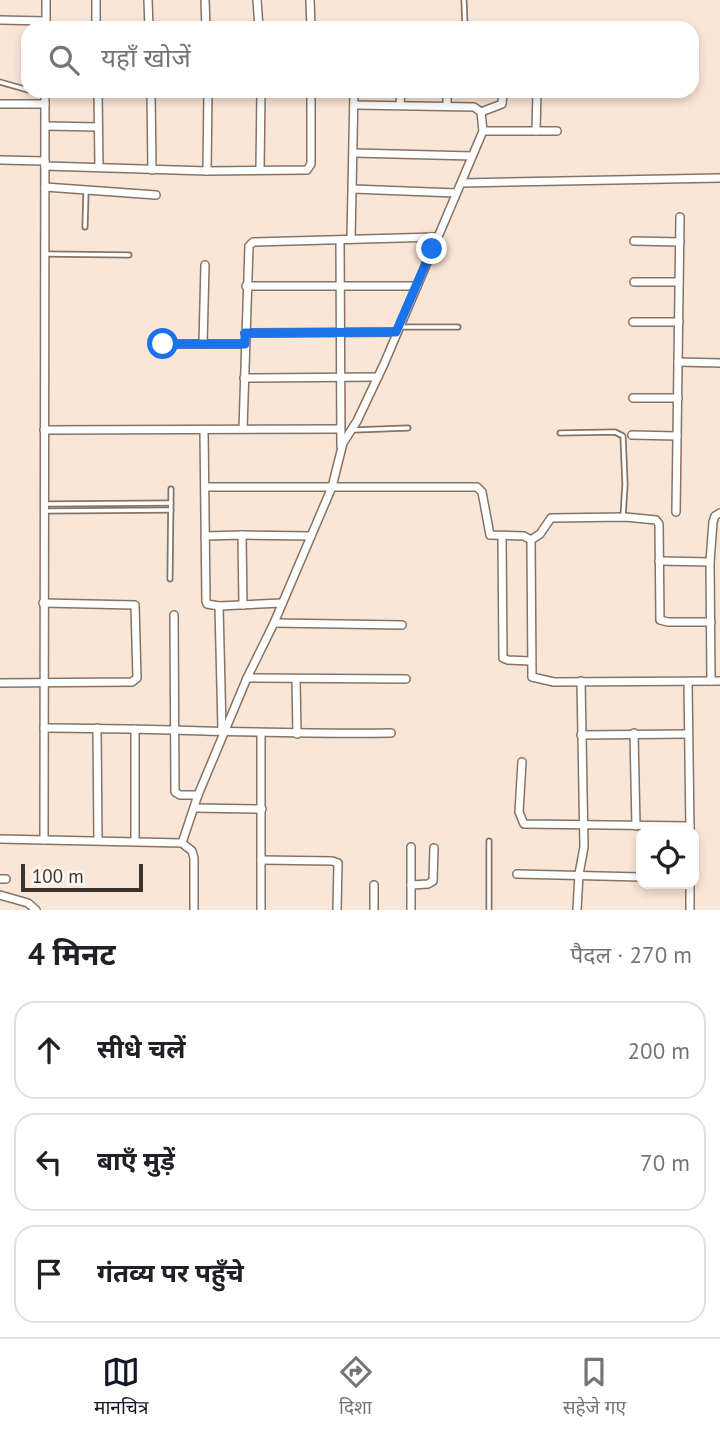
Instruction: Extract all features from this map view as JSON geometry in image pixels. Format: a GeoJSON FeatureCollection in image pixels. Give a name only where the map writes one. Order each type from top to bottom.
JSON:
{"type":"FeatureCollection","features":[{"type":"Feature","properties":{"kind":"street"},"geometry":{"type":"LineString","coordinates":[[46,0],[46,21]]}},
{"type":"Feature","properties":{"kind":"street"},"geometry":{"type":"LineString","coordinates":[[96,0],[96,21]]}},
{"type":"Feature","properties":{"kind":"street"},"geometry":{"type":"LineString","coordinates":[[148,0],[149,21]]}},
{"type":"Feature","properties":{"kind":"street"},"geometry":{"type":"LineString","coordinates":[[205,0],[206,21]]}},
{"type":"Feature","properties":{"kind":"street"},"geometry":{"type":"LineString","coordinates":[[257,0],[258,21]]}},
{"type":"Feature","properties":{"kind":"street"},"geometry":{"type":"LineString","coordinates":[[310,0],[311,21]]}},
{"type":"Feature","properties":{"kind":"street"},"geometry":{"type":"LineString","coordinates":[[0,20],[21,22]]}},
{"type":"Feature","properties":{"kind":"street"},"geometry":{"type":"LineString","coordinates":[[44,840],[45,98]]}},
{"type":"Feature","properties":{"kind":"street"},"geometry":{"type":"LineString","coordinates":[[98,98],[99,167]]}},
{"type":"Feature","properties":{"kind":"street"},"geometry":{"type":"LineString","coordinates":[[151,98],[152,170]]}},
{"type":"Feature","properties":{"kind":"street"},"geometry":{"type":"LineString","coordinates":[[207,171],[208,98]]}},
{"type":"Feature","properties":{"kind":"street"},"geometry":{"type":"LineString","coordinates":[[260,170],[261,98]]}},
{"type":"Feature","properties":{"kind":"street"},"geometry":{"type":"LineString","coordinates":[[0,160],[152,170],[303,171],[310,168],[311,98]]}},
{"type":"Feature","properties":{"kind":"street"},"geometry":{"type":"LineString","coordinates":[[351,239],[354,98]]}},
{"type":"Feature","properties":{"kind":"street"},"geometry":{"type":"LineString","coordinates":[[400,98],[400,105]]}},
{"type":"Feature","properties":{"kind":"street"},"geometry":{"type":"LineString","coordinates":[[447,98],[447,106]]}},
{"type":"Feature","properties":{"kind":"street"},"geometry":{"type":"LineString","coordinates":[[481,112],[502,104],[502,98]]}},
{"type":"Feature","properties":{"kind":"street"},"geometry":{"type":"LineString","coordinates":[[536,131],[537,98]]}},
{"type":"Feature","properties":{"kind":"street"},"geometry":{"type":"LineString","coordinates":[[0,104],[45,104]]}},
{"type":"Feature","properties":{"kind":"street"},"geometry":{"type":"LineString","coordinates":[[182,843],[224,730],[274,623],[332,487],[346,438],[378,377],[483,131],[481,112],[474,107],[355,105]]}},
{"type":"Feature","properties":{"kind":"street"},"geometry":{"type":"LineString","coordinates":[[46,126],[98,127]]}},
{"type":"Feature","properties":{"kind":"street"},"geometry":{"type":"LineString","coordinates":[[483,131],[557,131]]}},
{"type":"Feature","properties":{"kind":"street"},"geometry":{"type":"LineString","coordinates":[[354,153],[472,156]]}},
{"type":"Feature","properties":{"kind":"street"},"geometry":{"type":"LineString","coordinates":[[461,183],[720,178]]}},
{"type":"Feature","properties":{"kind":"street"},"geometry":{"type":"LineString","coordinates":[[45,187],[156,195]]}},
{"type":"Feature","properties":{"kind":"street"},"geometry":{"type":"LineString","coordinates":[[353,190],[456,193]]}},
{"type":"Feature","properties":{"kind":"street"},"geometry":{"type":"LineString","coordinates":[[676,512],[680,217]]}},
{"type":"Feature","properties":{"kind":"street"},"geometry":{"type":"LineString","coordinates":[[243,429],[246,286],[249,246],[253,242],[437,237]]}},
{"type":"Feature","properties":{"kind":"street"},"geometry":{"type":"LineString","coordinates":[[340,240],[341,450]]}},
{"type":"Feature","properties":{"kind":"street"},"geometry":{"type":"LineString","coordinates":[[634,241],[680,242]]}},
{"type":"Feature","properties":{"kind":"street"},"geometry":{"type":"LineString","coordinates":[[203,344],[205,265]]}},
{"type":"Feature","properties":{"kind":"street"},"geometry":{"type":"LineString","coordinates":[[634,282],[679,282]]}},
{"type":"Feature","properties":{"kind":"street"},"geometry":{"type":"LineString","coordinates":[[246,286],[417,286]]}},
{"type":"Feature","properties":{"kind":"street"},"geometry":{"type":"LineString","coordinates":[[633,322],[679,322]]}},
{"type":"Feature","properties":{"kind":"street"},"geometry":{"type":"LineString","coordinates":[[245,333],[397,329]]}},
{"type":"Feature","properties":{"kind":"street"},"geometry":{"type":"LineString","coordinates":[[163,344],[245,344]]}},
{"type":"Feature","properties":{"kind":"street"},"geometry":{"type":"LineString","coordinates":[[678,362],[720,363]]}},
{"type":"Feature","properties":{"kind":"street"},"geometry":{"type":"LineString","coordinates":[[244,378],[378,377]]}},
{"type":"Feature","properties":{"kind":"street"},"geometry":{"type":"LineString","coordinates":[[633,398],[678,398]]}},
{"type":"Feature","properties":{"kind":"street"},"geometry":{"type":"LineString","coordinates":[[44,430],[340,429]]}},
{"type":"Feature","properties":{"kind":"street"},"geometry":{"type":"LineString","coordinates":[[204,430],[205,601],[207,604],[219,606],[282,603]]}},
{"type":"Feature","properties":{"kind":"street"},"geometry":{"type":"LineString","coordinates":[[632,435],[677,436]]}},
{"type":"Feature","properties":{"kind":"street"},"geometry":{"type":"LineString","coordinates":[[205,487],[477,487],[482,492],[488,531],[493,536],[524,536],[531,540]]}},
{"type":"Feature","properties":{"kind":"street"},"geometry":{"type":"LineString","coordinates":[[711,681],[710,562],[715,550],[713,522],[720,513]]}},
{"type":"Feature","properties":{"kind":"street"},"geometry":{"type":"LineString","coordinates":[[531,540],[540,534],[551,519],[623,517],[658,521],[660,620],[711,622]]}},
{"type":"Feature","properties":{"kind":"street"},"geometry":{"type":"LineString","coordinates":[[242,535],[243,605]]}},
{"type":"Feature","properties":{"kind":"street"},"geometry":{"type":"LineString","coordinates":[[205,537],[311,536]]}},
{"type":"Feature","properties":{"kind":"street"},"geometry":{"type":"LineString","coordinates":[[502,537],[503,658],[530,661]]}},
{"type":"Feature","properties":{"kind":"street"},"geometry":{"type":"LineString","coordinates":[[531,540],[530,661],[531,673],[536,678],[554,682],[720,681]]}},
{"type":"Feature","properties":{"kind":"street"},"geometry":{"type":"LineString","coordinates":[[659,561],[710,562]]}},
{"type":"Feature","properties":{"kind":"street"},"geometry":{"type":"LineString","coordinates":[[711,585],[720,585]]}},
{"type":"Feature","properties":{"kind":"street"},"geometry":{"type":"LineString","coordinates":[[0,683],[132,682],[138,678],[135,605],[43,603]]}},
{"type":"Feature","properties":{"kind":"street"},"geometry":{"type":"LineString","coordinates":[[219,606],[224,730]]}},
{"type":"Feature","properties":{"kind":"street"},"geometry":{"type":"LineString","coordinates":[[174,615],[176,792],[180,795],[198,796]]}},
{"type":"Feature","properties":{"kind":"street"},"geometry":{"type":"LineString","coordinates":[[274,623],[402,625]]}},
{"type":"Feature","properties":{"kind":"street"},"geometry":{"type":"LineString","coordinates":[[711,649],[720,649]]}},
{"type":"Feature","properties":{"kind":"street"},"geometry":{"type":"LineString","coordinates":[[247,678],[407,678]]}},
{"type":"Feature","properties":{"kind":"street"},"geometry":{"type":"LineString","coordinates":[[296,680],[297,734]]}},
{"type":"Feature","properties":{"kind":"street"},"geometry":{"type":"LineString","coordinates":[[578,910],[579,874],[584,854],[581,681]]}},
{"type":"Feature","properties":{"kind":"street"},"geometry":{"type":"LineString","coordinates":[[688,682],[690,826]]}},
{"type":"Feature","properties":{"kind":"street"},"geometry":{"type":"LineString","coordinates":[[44,728],[224,730],[297,734],[391,733]]}},
{"type":"Feature","properties":{"kind":"street"},"geometry":{"type":"LineString","coordinates":[[97,728],[97,840]]}},
{"type":"Feature","properties":{"kind":"street"},"geometry":{"type":"LineString","coordinates":[[135,729],[135,840]]}},
{"type":"Feature","properties":{"kind":"street"},"geometry":{"type":"LineString","coordinates":[[261,733],[261,910]]}},
{"type":"Feature","properties":{"kind":"street"},"geometry":{"type":"LineString","coordinates":[[522,762],[519,812],[522,822],[636,826],[634,733]]}},
{"type":"Feature","properties":{"kind":"street"},"geometry":{"type":"LineString","coordinates":[[581,735],[688,734]]}},
{"type":"Feature","properties":{"kind":"street"},"geometry":{"type":"LineString","coordinates":[[194,808],[262,809]]}},
{"type":"Feature","properties":{"kind":"street"},"geometry":{"type":"LineString","coordinates":[[0,839],[182,843],[192,851],[194,858],[194,910]]}},
{"type":"Feature","properties":{"kind":"street"},"geometry":{"type":"LineString","coordinates":[[411,847],[411,910]]}},
{"type":"Feature","properties":{"kind":"street"},"geometry":{"type":"LineString","coordinates":[[411,885],[429,884],[433,881],[435,848]]}},
{"type":"Feature","properties":{"kind":"street"},"geometry":{"type":"LineString","coordinates":[[261,860],[338,863],[337,910]]}},
{"type":"Feature","properties":{"kind":"street"},"geometry":{"type":"LineString","coordinates":[[517,874],[636,877]]}},
{"type":"Feature","properties":{"kind":"street"},"geometry":{"type":"LineString","coordinates":[[374,885],[374,910]]}},
{"type":"Feature","properties":{"kind":"street"},"geometry":{"type":"LineString","coordinates":[[690,889],[690,910]]}},
{"type":"Feature","properties":{"kind":"street"},"geometry":{"type":"LineString","coordinates":[[0,895],[28,904],[36,910]]}},
{"type":"Feature","properties":{"kind":"lane"},"geometry":{"type":"LineString","coordinates":[[464,0],[465,21]]}},
{"type":"Feature","properties":{"kind":"lane"},"geometry":{"type":"LineString","coordinates":[[0,82],[21,88]]}},
{"type":"Feature","properties":{"kind":"lane"},"geometry":{"type":"LineString","coordinates":[[85,227],[86,189]]}},
{"type":"Feature","properties":{"kind":"lane"},"geometry":{"type":"LineString","coordinates":[[45,254],[129,255]]}},
{"type":"Feature","properties":{"kind":"lane"},"geometry":{"type":"LineString","coordinates":[[397,329],[458,327]]}},
{"type":"Feature","properties":{"kind":"lane"},"geometry":{"type":"LineString","coordinates":[[352,430],[408,428]]}},
{"type":"Feature","properties":{"kind":"lane"},"geometry":{"type":"LineString","coordinates":[[561,433],[615,432],[623,436],[623,517]]}},
{"type":"Feature","properties":{"kind":"lane"},"geometry":{"type":"LineString","coordinates":[[170,579],[171,489]]}},
{"type":"Feature","properties":{"kind":"lane"},"geometry":{"type":"LineString","coordinates":[[44,507],[171,503]]}},
{"type":"Feature","properties":{"kind":"lane"},"geometry":{"type":"LineString","coordinates":[[44,507],[171,510]]}},
{"type":"Feature","properties":{"kind":"lane"},"geometry":{"type":"LineString","coordinates":[[489,841],[489,910]]}},
{"type":"Feature","properties":{"kind":"route"},"geometry":{"type":"LineString","coordinates":[[163,344],[245,344],[245,333],[396,332],[432,249]]}}]}
